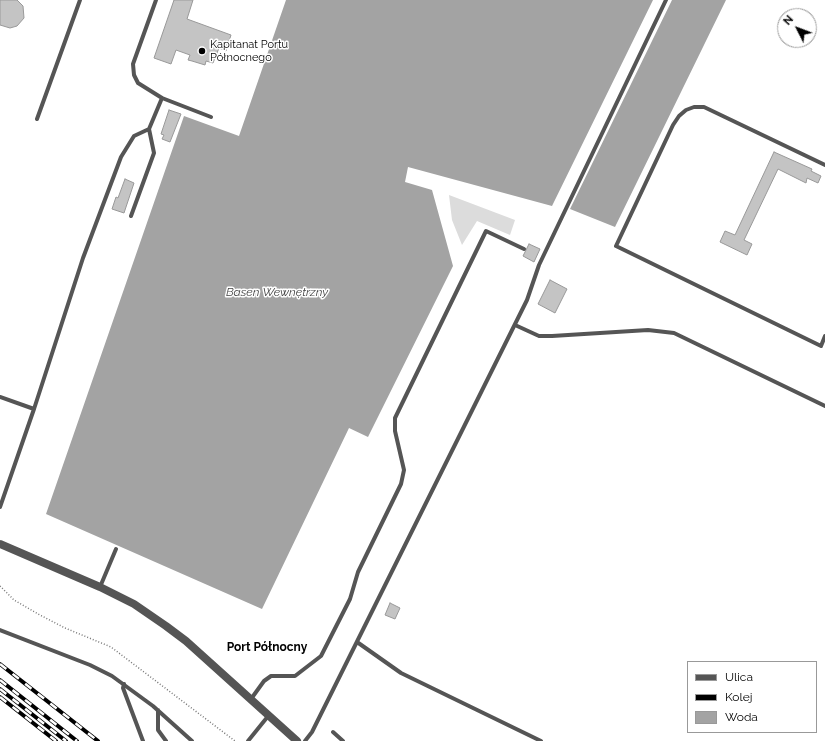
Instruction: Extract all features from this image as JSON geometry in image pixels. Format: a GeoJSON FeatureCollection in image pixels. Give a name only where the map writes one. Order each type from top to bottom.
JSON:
{"type":"FeatureCollection","features":[{"type":"Feature","properties":{"kind":"street"},"geometry":{"type":"LineString","coordinates":[[0,544],[100,587],[134,604],[166,626],[297,741]]}},
{"type":"Feature","properties":{"kind":"lane"},"geometry":{"type":"LineString","coordinates":[[37,119],[80,0]]}},
{"type":"Feature","properties":{"kind":"lane"},"geometry":{"type":"LineString","coordinates":[[156,0],[134,64],[134,75],[138,83],[162,98],[211,117]]}},
{"type":"Feature","properties":{"kind":"lane"},"geometry":{"type":"LineString","coordinates":[[305,741],[312,732],[515,325],[527,300],[539,265],[666,0]]}},
{"type":"Feature","properties":{"kind":"lane"},"geometry":{"type":"LineString","coordinates":[[131,216],[154,153],[149,129],[162,98]]}},
{"type":"Feature","properties":{"kind":"lane"},"geometry":{"type":"LineString","coordinates":[[825,165],[704,107],[694,107],[679,116],[616,246],[696,287],[821,346],[825,336]]}},
{"type":"Feature","properties":{"kind":"lane"},"geometry":{"type":"LineString","coordinates":[[0,508],[83,258],[122,157],[134,136],[149,129]]}},
{"type":"Feature","properties":{"kind":"lane"},"geometry":{"type":"LineString","coordinates":[[251,700],[264,681],[272,676],[295,676],[321,656],[350,599],[358,572],[401,484],[404,470],[395,431],[396,418],[486,231],[524,249]]}},
{"type":"Feature","properties":{"kind":"lane"},"geometry":{"type":"LineString","coordinates":[[515,325],[539,336],[648,330],[674,333],[825,406]]}},
{"type":"Feature","properties":{"kind":"lane"},"geometry":{"type":"LineString","coordinates":[[0,397],[34,409]]}},
{"type":"Feature","properties":{"kind":"lane"},"geometry":{"type":"LineString","coordinates":[[100,587],[116,549]]}},
{"type":"Feature","properties":{"kind":"lane"},"geometry":{"type":"LineString","coordinates":[[0,630],[90,665],[124,684],[158,710],[192,741]]}},
{"type":"Feature","properties":{"kind":"lane"},"geometry":{"type":"LineString","coordinates":[[357,642],[401,673],[541,741]]}},
{"type":"Feature","properties":{"kind":"lane"},"geometry":{"type":"LineString","coordinates":[[124,684],[123,688],[143,741]]}},
{"type":"Feature","properties":{"kind":"lane"},"geometry":{"type":"LineString","coordinates":[[158,710],[158,730],[166,741]]}},
{"type":"Feature","properties":{"kind":"lane"},"geometry":{"type":"LineString","coordinates":[[248,741],[269,715]]}},
{"type":"Feature","properties":{"kind":"lane"},"geometry":{"type":"LineString","coordinates":[[333,732],[342,741]]}},
{"type":"Feature","properties":{"kind":"path"},"geometry":{"type":"LineString","coordinates":[[0,586],[14,600],[38,614],[65,628],[111,647],[235,741]]}},
{"type":"Feature","properties":{"kind":"shaded area"},"geometry":{"type":"Polygon","coordinates":[[[449,195],[515,220],[510,235],[477,221],[462,245],[452,220],[449,195]]]}},
{"type":"Feature","properties":{"kind":"water","name":"Basen Wewnętrzny"},"geometry":{"type":"Polygon","coordinates":[[[286,0],[653,0],[552,206],[408,167],[405,182],[432,190],[453,266],[368,437],[349,428],[262,609],[46,514],[184,116],[239,136],[286,0]]]}},
{"type":"Feature","properties":{"kind":"water"},"geometry":{"type":"Polygon","coordinates":[[[672,0],[726,0],[615,227],[570,209],[672,0]]]}},
{"type":"Feature","properties":{"kind":"building"},"geometry":{"type":"Polygon","coordinates":[[[0,0],[17,0],[23,6],[24,18],[17,26],[10,28],[0,25],[0,0]]]}},
{"type":"Feature","properties":{"kind":"building"},"geometry":{"type":"Polygon","coordinates":[[[174,0],[193,0],[187,19],[231,35],[226,51],[219,48],[213,63],[206,61],[205,65],[188,60],[190,55],[176,50],[171,64],[154,58],[174,0]]]}},
{"type":"Feature","properties":{"kind":"building"},"geometry":{"type":"Polygon","coordinates":[[[169,110],[181,114],[170,142],[162,139],[164,135],[161,134],[169,110]]]}},
{"type":"Feature","properties":{"kind":"building"},"geometry":{"type":"Polygon","coordinates":[[[774,152],[812,169],[811,171],[821,176],[818,183],[807,178],[806,183],[778,169],[744,240],[752,244],[747,255],[720,242],[725,231],[735,235],[774,152]]]}},
{"type":"Feature","properties":{"kind":"building"},"geometry":{"type":"Polygon","coordinates":[[[125,179],[134,183],[124,213],[112,209],[125,179]]]}},
{"type":"Feature","properties":{"kind":"building"},"geometry":{"type":"Polygon","coordinates":[[[529,244],[540,249],[534,262],[523,256],[529,244]]]}},
{"type":"Feature","properties":{"kind":"building"},"geometry":{"type":"Polygon","coordinates":[[[550,280],[567,289],[555,313],[538,304],[550,280]]]}},
{"type":"Feature","properties":{"kind":"building"},"geometry":{"type":"Polygon","coordinates":[[[390,603],[400,608],[395,619],[385,615],[390,603]]]}},
{"type":"Feature","properties":{"kind":"railway"},"geometry":{"type":"LineString","coordinates":[[0,664],[98,741]]}},
{"type":"Feature","properties":{"kind":"railway"},"geometry":{"type":"LineString","coordinates":[[0,680],[77,741]]}},
{"type":"Feature","properties":{"kind":"railway"},"geometry":{"type":"LineString","coordinates":[[0,689],[66,741]]}},
{"type":"Feature","properties":{"kind":"railway"},"geometry":{"type":"LineString","coordinates":[[0,697],[56,741]]}},
{"type":"Feature","properties":{"kind":"place","name":"Kapitanat Portu Północnego"},"geometry":{"type":"Point","coordinates":[202,51]}},
{"type":"Feature","properties":{"kind":"district","name":"Port Północny"},"geometry":{"type":"Point","coordinates":[267,647]}}]}
